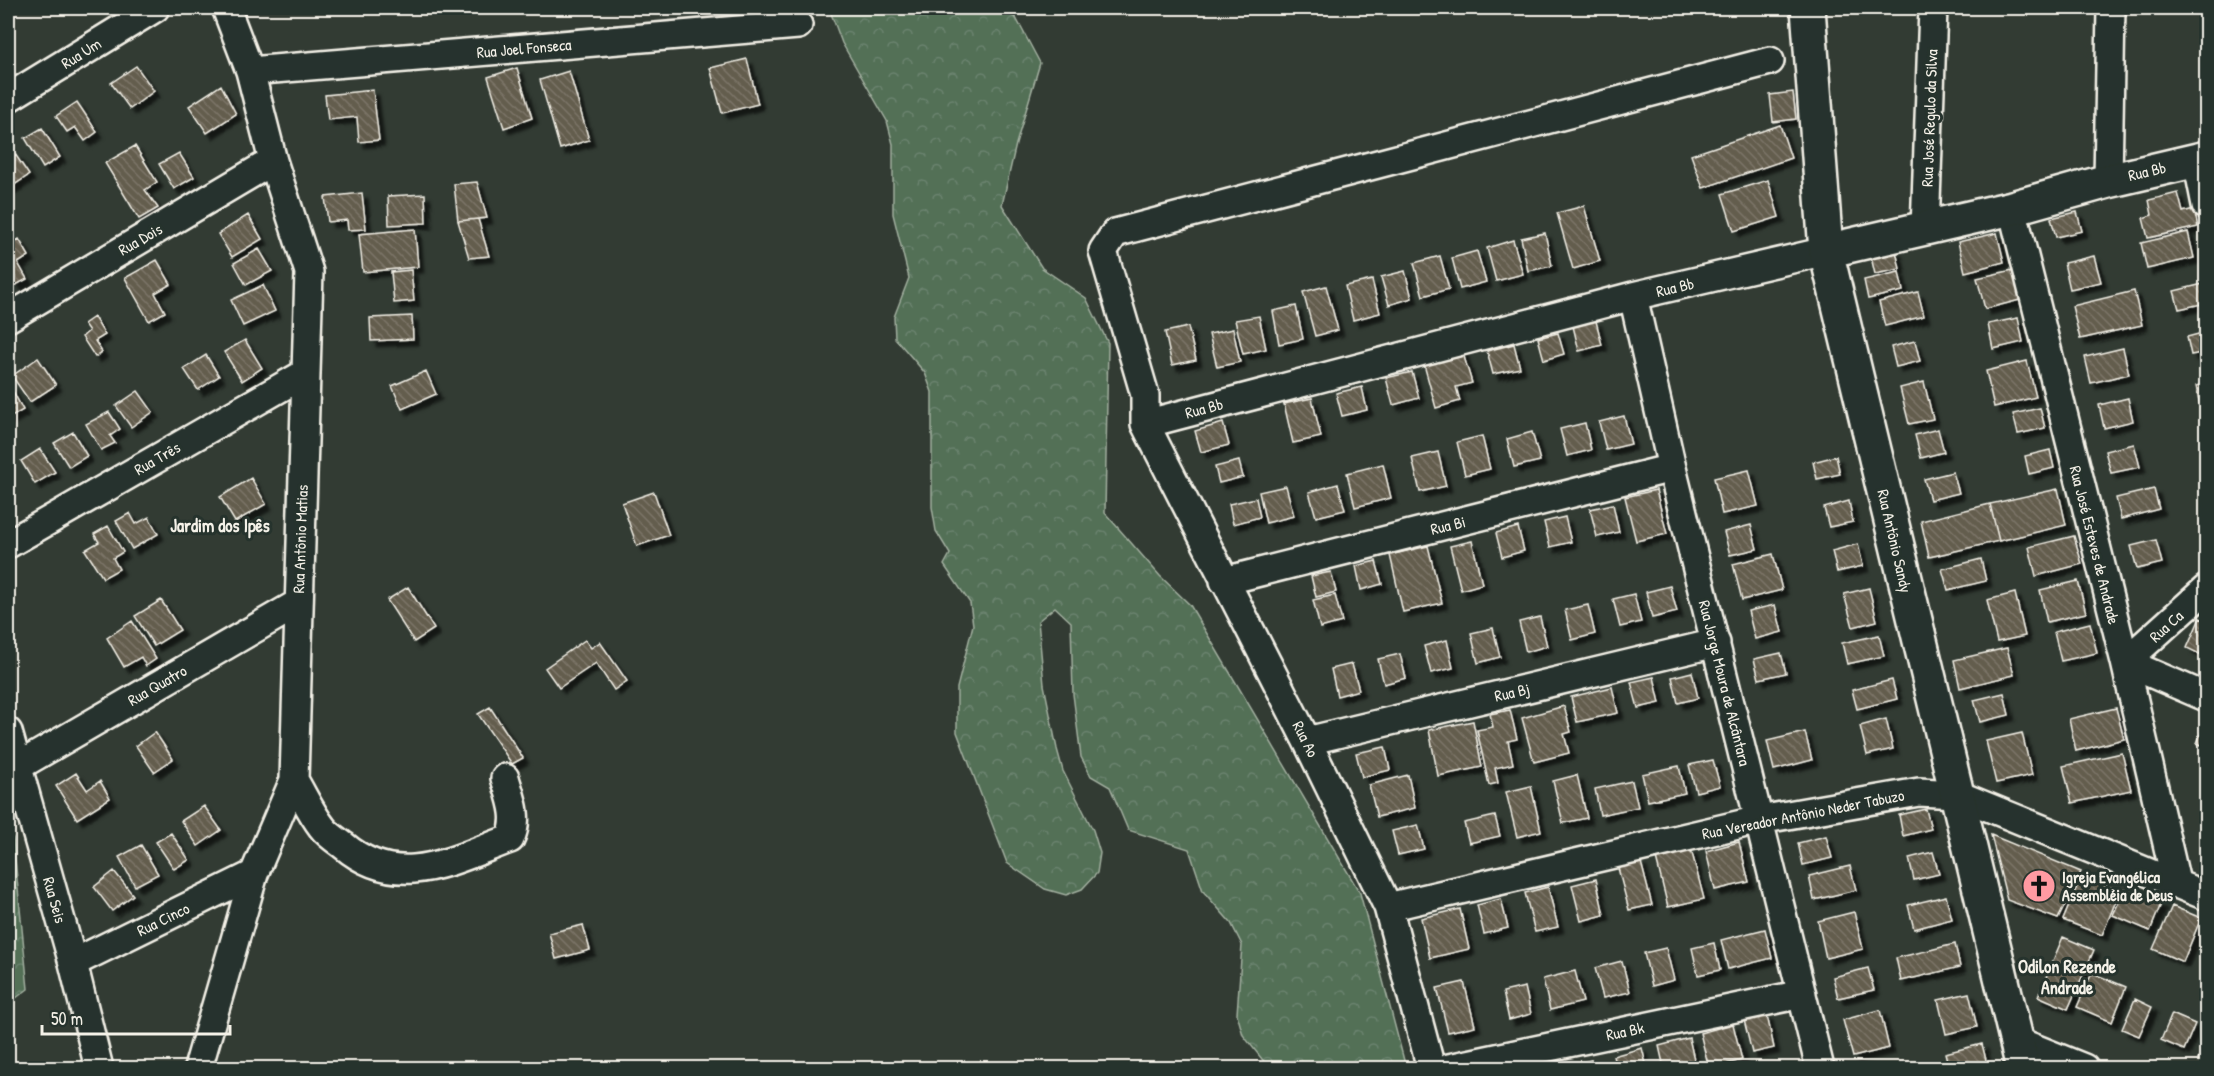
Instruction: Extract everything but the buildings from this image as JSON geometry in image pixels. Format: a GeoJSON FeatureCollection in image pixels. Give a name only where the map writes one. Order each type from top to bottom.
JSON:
{"type":"FeatureCollection","features":[{"type":"Feature","properties":{"kind":"street","name":"Rua Um"},"geometry":{"type":"LineString","coordinates":[[8,98],[155,8]]}},
{"type":"Feature","properties":{"kind":"street","name":"Rua Antônio Matias"},"geometry":{"type":"LineString","coordinates":[[198,1068],[254,874],[294,780],[297,604],[309,272],[273,161],[250,71],[226,8]]}},
{"type":"Feature","properties":{"kind":"street","name":"Rua Antônio Sandy"},"geometry":{"type":"LineString","coordinates":[[1808,8],[1826,251],[2020,1054]]}},
{"type":"Feature","properties":{"kind":"street","name":"Rua José Regulo da Silva"},"geometry":{"type":"LineString","coordinates":[[1925,229],[1933,8]]}},
{"type":"Feature","properties":{"kind":"street"},"geometry":{"type":"LineString","coordinates":[[2108,181],[2111,8]]}},
{"type":"Feature","properties":{"kind":"street","name":"Rua Joel Fonseca"},"geometry":{"type":"LineString","coordinates":[[250,71],[798,25]]}},
{"type":"Feature","properties":{"kind":"street"},"geometry":{"type":"LineString","coordinates":[[1145,424],[1145,395],[1103,251],[1115,232],[1770,61]]}},
{"type":"Feature","properties":{"kind":"street","name":"Rua Bb"},"geometry":{"type":"LineString","coordinates":[[1145,424],[1633,296],[1925,229],[2202,159]]}},
{"type":"Feature","properties":{"kind":"street"},"geometry":{"type":"LineString","coordinates":[[2202,159],[2206,205]]}},
{"type":"Feature","properties":{"kind":"street","name":"Rua Dois"},"geometry":{"type":"LineString","coordinates":[[8,318],[273,161]]}},
{"type":"Feature","properties":{"kind":"street","name":"Rua José Esteves de Andrade"},"geometry":{"type":"LineString","coordinates":[[2012,208],[2176,882]]}},
{"type":"Feature","properties":{"kind":"street","name":"Rua Jorge Moura de Alcântara"},"geometry":{"type":"LineString","coordinates":[[1633,296],[1672,468],[1820,1068]]}},
{"type":"Feature","properties":{"kind":"street","name":"Rua Três"},"geometry":{"type":"LineString","coordinates":[[8,544],[306,373]]}},
{"type":"Feature","properties":{"kind":"street","name":"Rua Ao"},"geometry":{"type":"LineString","coordinates":[[1145,424],[1308,741],[1388,907],[1431,1068]]}},
{"type":"Feature","properties":{"kind":"street","name":"Rua Bi"},"geometry":{"type":"LineString","coordinates":[[1224,581],[1672,468]]}},
{"type":"Feature","properties":{"kind":"street","name":"Rua Ca"},"geometry":{"type":"LineString","coordinates":[[2124,662],[2206,589]]}},
{"type":"Feature","properties":{"kind":"street","name":"Rua Quatro"},"geometry":{"type":"LineString","coordinates":[[17,767],[297,604]]}},
{"type":"Feature","properties":{"kind":"street","name":"Rua Bj"},"geometry":{"type":"LineString","coordinates":[[1308,741],[1716,643]]}},
{"type":"Feature","properties":{"kind":"street"},"geometry":{"type":"LineString","coordinates":[[2124,662],[2206,698]]}},
{"type":"Feature","properties":{"kind":"street","name":"Rua Seis"},"geometry":{"type":"LineString","coordinates":[[8,732],[73,963],[99,1068]]}},
{"type":"Feature","properties":{"kind":"street"},"geometry":{"type":"LineString","coordinates":[[294,780],[322,828],[349,850],[373,865],[404,871],[429,868],[510,839],[515,829],[515,817],[506,778]]}},
{"type":"Feature","properties":{"kind":"street","name":"Rua Vereador Antônio Neder Tabuzo"},"geometry":{"type":"LineString","coordinates":[[1388,907],[1759,820],[1919,792],[1956,794],[2206,896]]}},
{"type":"Feature","properties":{"kind":"street","name":"Rua Cinco"},"geometry":{"type":"LineString","coordinates":[[73,963],[254,874]]}},
{"type":"Feature","properties":{"kind":"street","name":"Rua Bk"},"geometry":{"type":"LineString","coordinates":[[1449,1068],[1802,994]]}},
{"type":"Feature","properties":{"kind":"street"},"geometry":{"type":"LineString","coordinates":[[2020,1054],[2084,1068]]}},
{"type":"Feature","properties":{"kind":"green space"},"geometry":{"type":"Polygon","coordinates":[[[829,8],[999,8],[1016,18],[1040,63],[1016,144],[1002,205],[1042,268],[1086,298],[1108,343],[1105,513],[1160,576],[1190,605],[1360,893],[1406,1068],[1269,1068],[1243,1035],[1237,1014],[1242,945],[1231,923],[1203,891],[1189,849],[1128,830],[1110,787],[1091,776],[1081,757],[1073,694],[1071,622],[1055,607],[1038,621],[1044,685],[1063,771],[1093,830],[1100,853],[1097,873],[1082,889],[1066,895],[1045,889],[1007,863],[957,732],[957,688],[973,625],[970,603],[944,565],[950,554],[936,531],[932,507],[932,392],[925,373],[895,338],[894,317],[909,278],[893,214],[893,144],[887,121],[842,43],[829,8]]]}},
{"type":"Feature","properties":{"kind":"green space"},"geometry":{"type":"Polygon","coordinates":[[[8,823],[13,839],[28,989],[8,1004],[8,823]]]}},
{"type":"Feature","properties":{"kind":"place","name":"Igreja Evangélica Assembléia de Deus"},"geometry":{"type":"Point","coordinates":[2039,886]}},
{"type":"Feature","properties":{"kind":"district","name":"Jardim dos Ipês"},"geometry":{"type":"Point","coordinates":[220,526]}},
{"type":"Feature","properties":{"kind":"district","name":"Odilon Rezende Andrade"},"geometry":{"type":"Point","coordinates":[2067,977]}}]}
